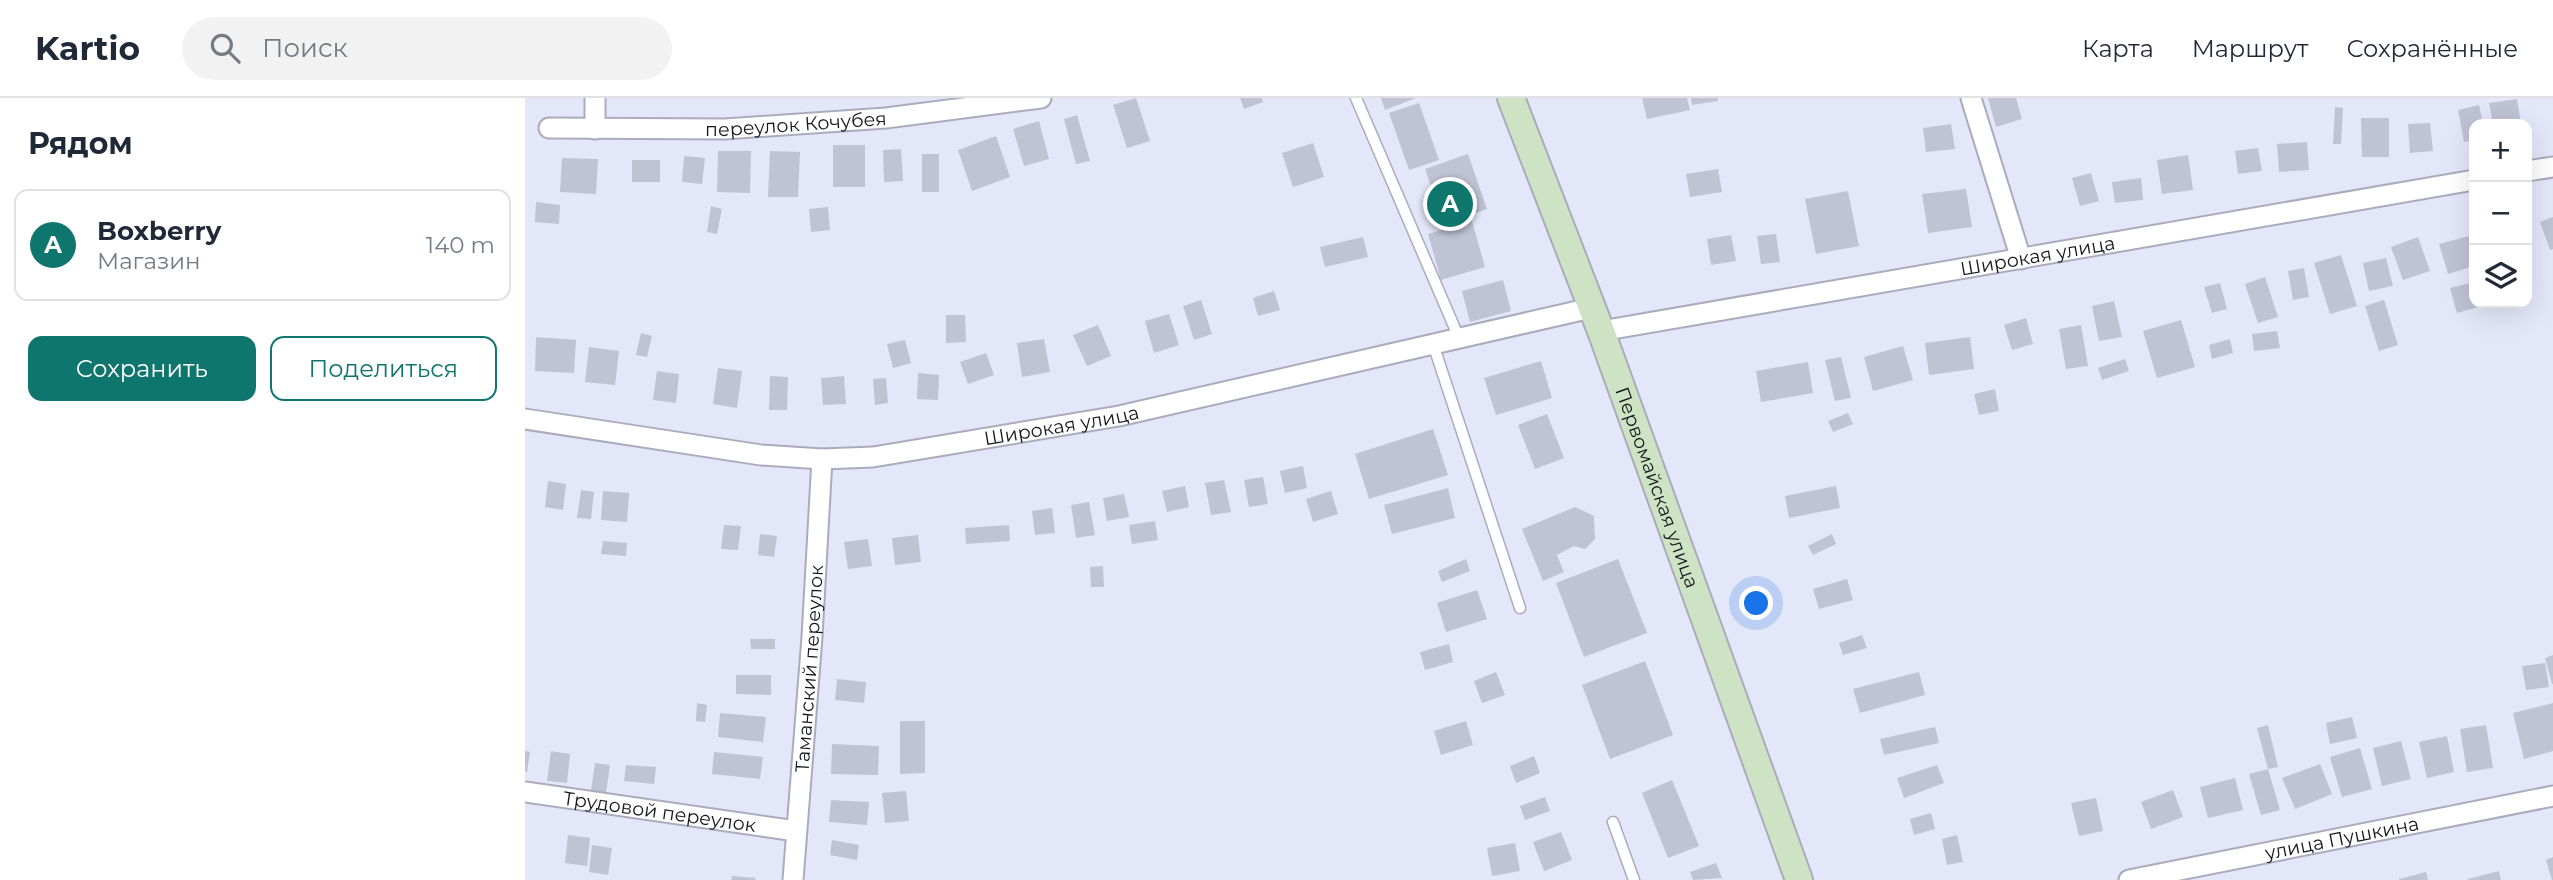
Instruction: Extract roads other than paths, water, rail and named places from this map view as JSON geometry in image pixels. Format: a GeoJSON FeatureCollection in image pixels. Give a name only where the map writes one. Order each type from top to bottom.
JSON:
{"type":"FeatureCollection","features":[{"type":"Feature","properties":{"kind":"street"},"geometry":{"type":"LineString","coordinates":[[595,98],[595,129]]}},
{"type":"Feature","properties":{"kind":"street","name":"переулок Кочубея"},"geometry":{"type":"LineString","coordinates":[[549,128],[725,129],[873,119],[1041,98]]}},
{"type":"Feature","properties":{"kind":"street","name":"Первомайская улица"},"geometry":{"type":"LineString","coordinates":[[1511,98],[1596,319],[1799,880]]}},
{"type":"Feature","properties":{"kind":"street"},"geometry":{"type":"LineString","coordinates":[[1971,98],[2021,259]]}},
{"type":"Feature","properties":{"kind":"street"},"geometry":{"type":"LineString","coordinates":[[2532,170],[2553,167]]}},
{"type":"Feature","properties":{"kind":"street","name":"Широкая улица"},"geometry":{"type":"LineString","coordinates":[[525,418],[761,455],[822,459],[873,457],[1119,416],[1459,338],[2021,259],[2469,181]]}},
{"type":"Feature","properties":{"kind":"street","name":"Таманский переулок"},"geometry":{"type":"LineString","coordinates":[[793,880],[812,637],[822,459]]}},
{"type":"Feature","properties":{"kind":"street","name":"Трудовой переулок"},"geometry":{"type":"LineString","coordinates":[[525,792],[796,831]]}},
{"type":"Feature","properties":{"kind":"street","name":"улица Пушкина"},"geometry":{"type":"LineString","coordinates":[[2129,880],[2553,796]]}},
{"type":"Feature","properties":{"kind":"lane"},"geometry":{"type":"LineString","coordinates":[[1356,98],[1459,338]]}},
{"type":"Feature","properties":{"kind":"lane"},"geometry":{"type":"LineString","coordinates":[[1433,344],[1520,608]]}},
{"type":"Feature","properties":{"kind":"lane"},"geometry":{"type":"LineString","coordinates":[[1613,822],[1634,880]]}},
{"type":"Feature","properties":{"kind":"place","name":"Boxberry"},"geometry":{"type":"Point","coordinates":[1450,204]}}]}
